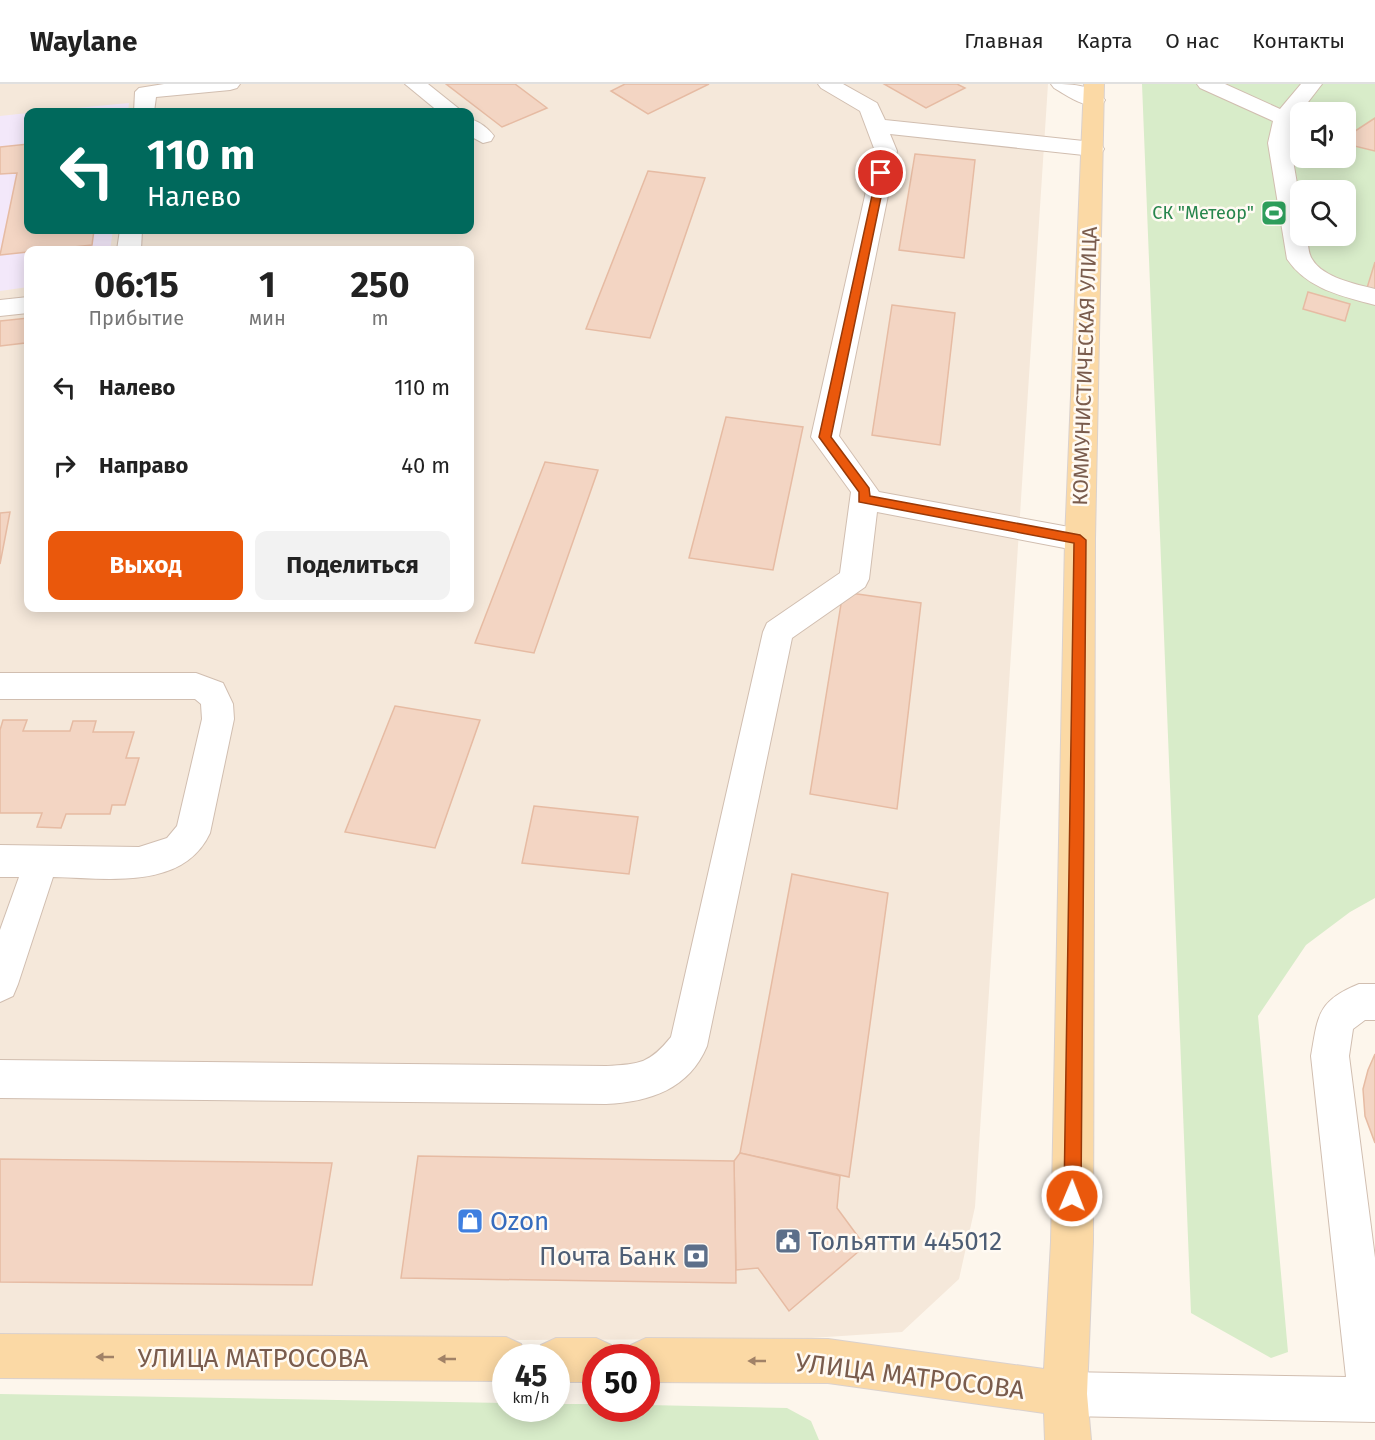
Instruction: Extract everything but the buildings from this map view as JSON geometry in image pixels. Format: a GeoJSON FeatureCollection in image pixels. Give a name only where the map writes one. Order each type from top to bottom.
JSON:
{"type":"FeatureCollection","features":[{"type":"Feature","properties":{"kind":"main road","name":"КОММУНИСТИЧЕСКАЯ УЛИЦА"},"geometry":{"type":"LineString","coordinates":[[1068,1440],[1065,1395],[1072,1242],[1080,540],[1094,92]]}},
{"type":"Feature","properties":{"kind":"main road","name":"УЛИЦА МАТРОСОВА"},"geometry":{"type":"LineString","coordinates":[[0,1356],[492,1359]]}},
{"type":"Feature","properties":{"kind":"main road","name":"УЛИЦА МАТРОСОВА"},"geometry":{"type":"LineString","coordinates":[[660,1360],[828,1361],[1065,1395]]}},
{"type":"Feature","properties":{"kind":"lane"},"geometry":{"type":"LineString","coordinates":[[144,108],[146,92],[230,84]]}},
{"type":"Feature","properties":{"kind":"lane"},"geometry":{"type":"LineString","coordinates":[[415,84],[447,108]]}},
{"type":"Feature","properties":{"kind":"lane"},"geometry":{"type":"LineString","coordinates":[[0,1079],[606,1085],[642,1083],[671,1068],[688,1046],[778,632],[854,579],[865,491],[825,437],[886,151],[869,108],[828,84]]}},
{"type":"Feature","properties":{"kind":"lane"},"geometry":{"type":"LineString","coordinates":[[1061,84],[1094,92]]}},
{"type":"Feature","properties":{"kind":"lane"},"geometry":{"type":"LineString","coordinates":[[1207,84],[1284,118]]}},
{"type":"Feature","properties":{"kind":"lane"},"geometry":{"type":"LineString","coordinates":[[1312,84],[1284,118],[1279,142],[1299,259],[1317,278],[1375,297]]}},
{"type":"Feature","properties":{"kind":"lane"},"geometry":{"type":"LineString","coordinates":[[876,126],[1093,149]]}},
{"type":"Feature","properties":{"kind":"lane"},"geometry":{"type":"LineString","coordinates":[[0,308],[24,305]]}},
{"type":"Feature","properties":{"kind":"lane"},"geometry":{"type":"LineString","coordinates":[[864,499],[1080,540]]}},
{"type":"Feature","properties":{"kind":"lane"},"geometry":{"type":"LineString","coordinates":[[0,686],[196,686],[212,692],[217,704],[218,719],[193,833],[179,849],[161,858],[139,864],[0,861]]}},
{"type":"Feature","properties":{"kind":"lane"},"geometry":{"type":"LineString","coordinates":[[0,984],[41,862]]}},
{"type":"Feature","properties":{"kind":"lane"},"geometry":{"type":"LineString","coordinates":[[1065,1395],[1373,1400],[1330,1056],[1336,1019],[1359,1002],[1375,1002]]}},
{"type":"Feature","properties":{"kind":"shaded area"},"geometry":{"type":"Polygon","coordinates":[[[0,84],[1048,84],[975,1207],[959,1279],[902,1332],[796,1339],[0,1342],[0,84]]]}},
{"type":"Feature","properties":{"kind":"shaded area"},"geometry":{"type":"Polygon","coordinates":[[[129,103],[128,108],[76,108],[129,103]]]}},
{"type":"Feature","properties":{"kind":"shaded area"},"geometry":{"type":"Polygon","coordinates":[[[24,113],[24,234],[112,234],[111,246],[24,246],[24,288],[0,291],[0,116],[24,113]]]}},
{"type":"Feature","properties":{"kind":"green space"},"geometry":{"type":"Polygon","coordinates":[[[1142,84],[1375,84],[1375,898],[1350,912],[1306,945],[1258,1016],[1288,1352],[1271,1358],[1191,1313],[1142,84]]]}},
{"type":"Feature","properties":{"kind":"green space"},"geometry":{"type":"Polygon","coordinates":[[[0,1394],[492,1403],[492,1422],[570,1422],[570,1404],[582,1404],[582,1422],[660,1422],[660,1405],[787,1408],[811,1421],[819,1440],[0,1440],[0,1394]]]}},
{"type":"Feature","properties":{"kind":"place","name":"СК \"Метеор\""},"geometry":{"type":"Point","coordinates":[1274,213]}},
{"type":"Feature","properties":{"kind":"place","name":"Ozon"},"geometry":{"type":"Point","coordinates":[470,1221]}},
{"type":"Feature","properties":{"kind":"place","name":"Тольятти 445012"},"geometry":{"type":"Point","coordinates":[788,1241]}},
{"type":"Feature","properties":{"kind":"place","name":"Почта Банк"},"geometry":{"type":"Point","coordinates":[696,1256]}},
{"type":"Feature","properties":{"kind":"route"},"geometry":{"type":"LineString","coordinates":[[881,173],[825,437],[865,491],[864,499],[1080,540],[1072,1196]]}}]}
